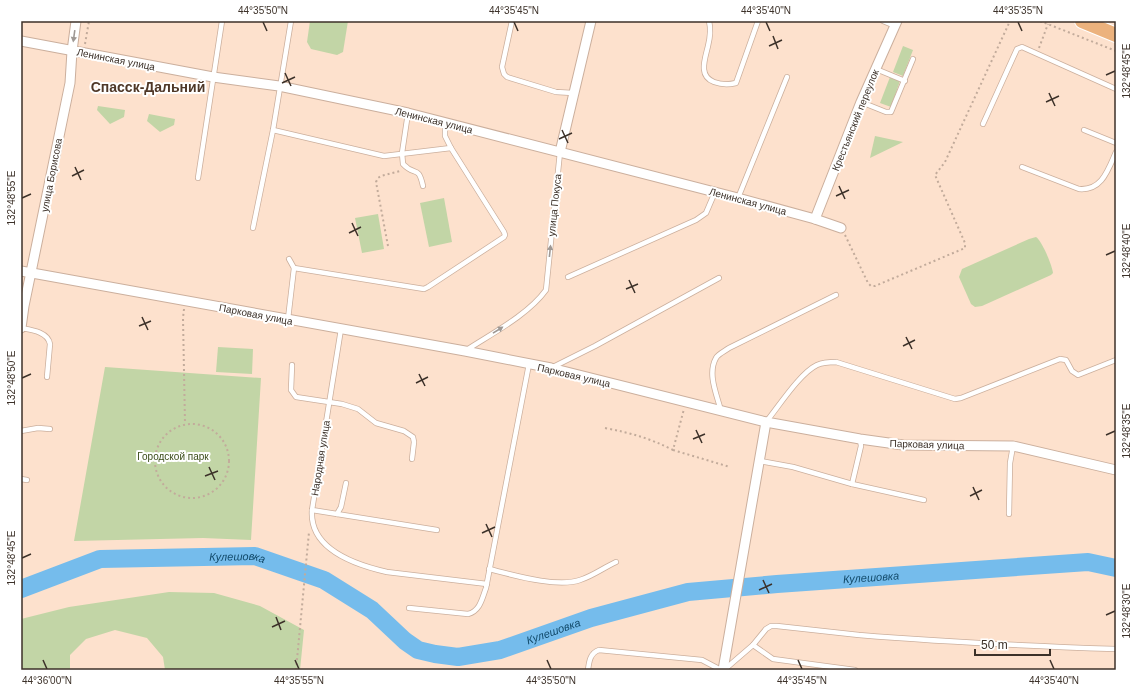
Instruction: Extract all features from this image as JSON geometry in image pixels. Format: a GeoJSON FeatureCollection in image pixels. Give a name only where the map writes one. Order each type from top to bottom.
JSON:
{"type":"FeatureCollection","features":[{"type":"Feature","properties":{"kind":"main road"},"geometry":{"type":"LineString","coordinates":[[1082,21],[1116,35]]}},
{"type":"Feature","properties":{"kind":"street","name":"улица Борисова"},"geometry":{"type":"LineString","coordinates":[[21,328],[23,305],[32,274],[70,83],[76,21]]}},
{"type":"Feature","properties":{"kind":"street","name":"улица Покуса"},"geometry":{"type":"LineString","coordinates":[[560,152],[591,21]]}},
{"type":"Feature","properties":{"kind":"street","name":"Крестьянский переулок"},"geometry":{"type":"LineString","coordinates":[[814,219],[896,24]]}},
{"type":"Feature","properties":{"kind":"street","name":"Ленинская улица"},"geometry":{"type":"LineString","coordinates":[[21,40],[213,77],[279,86],[408,113],[738,198],[841,228]]}},
{"type":"Feature","properties":{"kind":"street","name":"Парковая улица"},"geometry":{"type":"LineString","coordinates":[[21,271],[465,351],[551,368],[766,422],[860,439],[903,445],[1013,446],[1116,470]]}},
{"type":"Feature","properties":{"kind":"street"},"geometry":{"type":"LineString","coordinates":[[722,670],[766,422]]}},
{"type":"Feature","properties":{"kind":"lane"},"geometry":{"type":"LineString","coordinates":[[198,178],[222,21]]}},
{"type":"Feature","properties":{"kind":"lane"},"geometry":{"type":"LineString","coordinates":[[253,228],[273,130],[279,86],[291,21]]}},
{"type":"Feature","properties":{"kind":"lane"},"geometry":{"type":"LineString","coordinates":[[512,21],[502,67],[504,74],[507,77],[556,92],[573,93]]}},
{"type":"Feature","properties":{"kind":"lane"},"geometry":{"type":"LineString","coordinates":[[709,21],[710,36],[703,64],[704,73],[708,79],[722,84],[736,83],[758,21]]}},
{"type":"Feature","properties":{"kind":"lane"},"geometry":{"type":"LineString","coordinates":[[883,21],[896,24]]}},
{"type":"Feature","properties":{"kind":"lane"},"geometry":{"type":"LineString","coordinates":[[984,124],[1017,49],[1022,47],[1116,89]]}},
{"type":"Feature","properties":{"kind":"lane"},"geometry":{"type":"LineString","coordinates":[[862,102],[889,113],[891,112],[913,59]]}},
{"type":"Feature","properties":{"kind":"lane"},"geometry":{"type":"LineString","coordinates":[[876,69],[905,81]]}},
{"type":"Feature","properties":{"kind":"lane"},"geometry":{"type":"LineString","coordinates":[[738,198],[787,78]]}},
{"type":"Feature","properties":{"kind":"lane"},"geometry":{"type":"LineString","coordinates":[[408,113],[402,153],[403,164],[407,169],[417,171],[421,175],[423,186]]}},
{"type":"Feature","properties":{"kind":"lane"},"geometry":{"type":"LineString","coordinates":[[294,268],[424,289],[504,238],[504,232],[451,148],[445,136],[445,122]]}},
{"type":"Feature","properties":{"kind":"lane"},"geometry":{"type":"LineString","coordinates":[[273,130],[384,156],[451,148]]}},
{"type":"Feature","properties":{"kind":"lane"},"geometry":{"type":"LineString","coordinates":[[1084,130],[1116,143]]}},
{"type":"Feature","properties":{"kind":"lane","name":"улица Покуса"},"geometry":{"type":"LineString","coordinates":[[465,351],[506,325],[539,300],[546,290],[560,152]]}},
{"type":"Feature","properties":{"kind":"lane"},"geometry":{"type":"LineString","coordinates":[[1022,167],[1079,188],[1087,189],[1096,186],[1101,181],[1116,152]]}},
{"type":"Feature","properties":{"kind":"lane"},"geometry":{"type":"LineString","coordinates":[[568,278],[696,220],[706,213],[715,192]]}},
{"type":"Feature","properties":{"kind":"lane"},"geometry":{"type":"LineString","coordinates":[[288,320],[294,268],[289,260]]}},
{"type":"Feature","properties":{"kind":"lane"},"geometry":{"type":"LineString","coordinates":[[551,368],[595,346],[719,278]]}},
{"type":"Feature","properties":{"kind":"lane"},"geometry":{"type":"LineString","coordinates":[[721,411],[712,376],[716,357],[729,348],[836,295]]}},
{"type":"Feature","properties":{"kind":"lane"},"geometry":{"type":"LineString","coordinates":[[21,328],[42,334],[50,340],[47,377]]}},
{"type":"Feature","properties":{"kind":"lane","name":"Народная улица"},"geometry":{"type":"LineString","coordinates":[[340,329],[312,510],[437,530]]}},
{"type":"Feature","properties":{"kind":"lane"},"geometry":{"type":"LineString","coordinates":[[766,422],[801,378],[816,366],[826,362],[836,362],[955,399],[961,398],[1060,359],[1066,360],[1072,371],[1078,374],[1116,360]]}},
{"type":"Feature","properties":{"kind":"lane"},"geometry":{"type":"LineString","coordinates":[[409,608],[468,614],[474,613],[480,606],[487,584],[529,364]]}},
{"type":"Feature","properties":{"kind":"lane"},"geometry":{"type":"LineString","coordinates":[[292,365],[292,390],[296,397],[329,401],[358,409],[376,423],[410,434],[413,437],[414,442],[412,459]]}},
{"type":"Feature","properties":{"kind":"lane"},"geometry":{"type":"LineString","coordinates":[[21,431],[38,428],[50,429]]}},
{"type":"Feature","properties":{"kind":"lane"},"geometry":{"type":"LineString","coordinates":[[852,484],[861,446],[860,439]]}},
{"type":"Feature","properties":{"kind":"lane"},"geometry":{"type":"LineString","coordinates":[[1009,514],[1010,463],[1013,446]]}},
{"type":"Feature","properties":{"kind":"lane"},"geometry":{"type":"LineString","coordinates":[[760,461],[792,467],[852,484],[924,500]]}},
{"type":"Feature","properties":{"kind":"lane"},"geometry":{"type":"LineString","coordinates":[[21,479],[27,480]]}},
{"type":"Feature","properties":{"kind":"lane"},"geometry":{"type":"LineString","coordinates":[[337,514],[341,507],[346,483]]}},
{"type":"Feature","properties":{"kind":"lane"},"geometry":{"type":"LineString","coordinates":[[312,510],[311,517],[317,534],[331,550],[342,556],[387,572],[487,584]]}},
{"type":"Feature","properties":{"kind":"lane"},"geometry":{"type":"LineString","coordinates":[[489,569],[548,581],[568,582],[579,580],[594,574],[616,562]]}},
{"type":"Feature","properties":{"kind":"lane"},"geometry":{"type":"LineString","coordinates":[[588,670],[591,655],[599,650],[702,660],[722,670],[753,645],[766,629],[777,626],[858,635],[1116,649]]}},
{"type":"Feature","properties":{"kind":"lane"},"geometry":{"type":"LineString","coordinates":[[753,645],[773,659],[855,670]]}},
{"type":"Feature","properties":{"kind":"path"},"geometry":{"type":"LineString","coordinates":[[84,53],[89,21]]}},
{"type":"Feature","properties":{"kind":"path"},"geometry":{"type":"LineString","coordinates":[[841,228],[868,283],[871,286],[875,286],[964,248],[965,243],[935,175],[945,162],[1010,21]]}},
{"type":"Feature","properties":{"kind":"path"},"geometry":{"type":"LineString","coordinates":[[1040,21],[1116,51]]}},
{"type":"Feature","properties":{"kind":"path"},"geometry":{"type":"LineString","coordinates":[[1037,53],[1048,24]]}},
{"type":"Feature","properties":{"kind":"path"},"geometry":{"type":"LineString","coordinates":[[388,246],[376,182],[381,176],[407,169]]}},
{"type":"Feature","properties":{"kind":"path"},"geometry":{"type":"LineString","coordinates":[[185,300],[183,318],[185,424]]}},
{"type":"Feature","properties":{"kind":"path"},"geometry":{"type":"LineString","coordinates":[[673,450],[687,403]]}},
{"type":"Feature","properties":{"kind":"path"},"geometry":{"type":"LineString","coordinates":[[191,423],[204,425],[215,431],[224,440],[229,452],[230,464],[226,477],[219,487],[209,495],[197,498],[184,498],[173,494],[164,486],[157,475],[154,464],[156,451],[160,440],[169,431],[179,425],[185,424],[191,423]]}},
{"type":"Feature","properties":{"kind":"path"},"geometry":{"type":"LineString","coordinates":[[605,428],[651,439],[673,450],[730,467]]}},
{"type":"Feature","properties":{"kind":"path"},"geometry":{"type":"LineString","coordinates":[[296,670],[302,614],[306,551]]}},
{"type":"Feature","properties":{"kind":"green space"},"geometry":{"type":"Polygon","coordinates":[[[310,21],[348,21],[343,52],[337,55],[311,49],[307,42],[310,21]]]}},
{"type":"Feature","properties":{"kind":"green space"},"geometry":{"type":"Polygon","coordinates":[[[903,46],[913,50],[903,76],[893,72],[903,46]]]}},
{"type":"Feature","properties":{"kind":"green space"},"geometry":{"type":"Polygon","coordinates":[[[890,77],[900,81],[891,107],[880,103],[890,77]]]}},
{"type":"Feature","properties":{"kind":"green space"},"geometry":{"type":"Polygon","coordinates":[[[98,106],[125,110],[124,117],[110,124],[97,110],[98,106]]]}},
{"type":"Feature","properties":{"kind":"green space"},"geometry":{"type":"Polygon","coordinates":[[[149,114],[175,119],[174,125],[160,132],[147,121],[149,114]]]}},
{"type":"Feature","properties":{"kind":"green space"},"geometry":{"type":"Polygon","coordinates":[[[875,136],[903,142],[870,158],[875,136]]]}},
{"type":"Feature","properties":{"kind":"green space"},"geometry":{"type":"Polygon","coordinates":[[[444,198],[452,242],[429,247],[420,203],[444,198]]]}},
{"type":"Feature","properties":{"kind":"green space"},"geometry":{"type":"Polygon","coordinates":[[[378,214],[384,249],[362,253],[355,218],[378,214]]]}},
{"type":"Feature","properties":{"kind":"green space"},"geometry":{"type":"Polygon","coordinates":[[[1036,237],[1041,243],[1053,273],[982,306],[975,307],[971,304],[959,277],[962,269],[1036,237]]]}},
{"type":"Feature","properties":{"kind":"green space"},"geometry":{"type":"Polygon","coordinates":[[[218,347],[253,349],[252,374],[216,372],[218,347]]]}},
{"type":"Feature","properties":{"kind":"green space","name":"Городской парк"},"geometry":{"type":"Polygon","coordinates":[[[105,367],[261,378],[251,540],[203,538],[74,541],[105,367]]]}},
{"type":"Feature","properties":{"kind":"green space"},"geometry":{"type":"Polygon","coordinates":[[[169,592],[214,593],[260,606],[304,630],[300,670],[165,670],[163,657],[147,638],[115,630],[86,639],[70,655],[70,670],[21,670],[21,619],[69,607],[169,592]]]}},
{"type":"Feature","properties":{"kind":"waterway","name":"Кулешовка"},"geometry":{"type":"LineString","coordinates":[[21,589],[100,559],[255,556],[324,580],[372,610],[405,641],[418,650],[458,657],[500,650],[591,618],[688,592],[777,584],[1088,562],[1116,568]]}},
{"type":"Feature","properties":{"kind":"district","name":"Спасск-Дальний"},"geometry":{"type":"Point","coordinates":[148,87]}}]}
